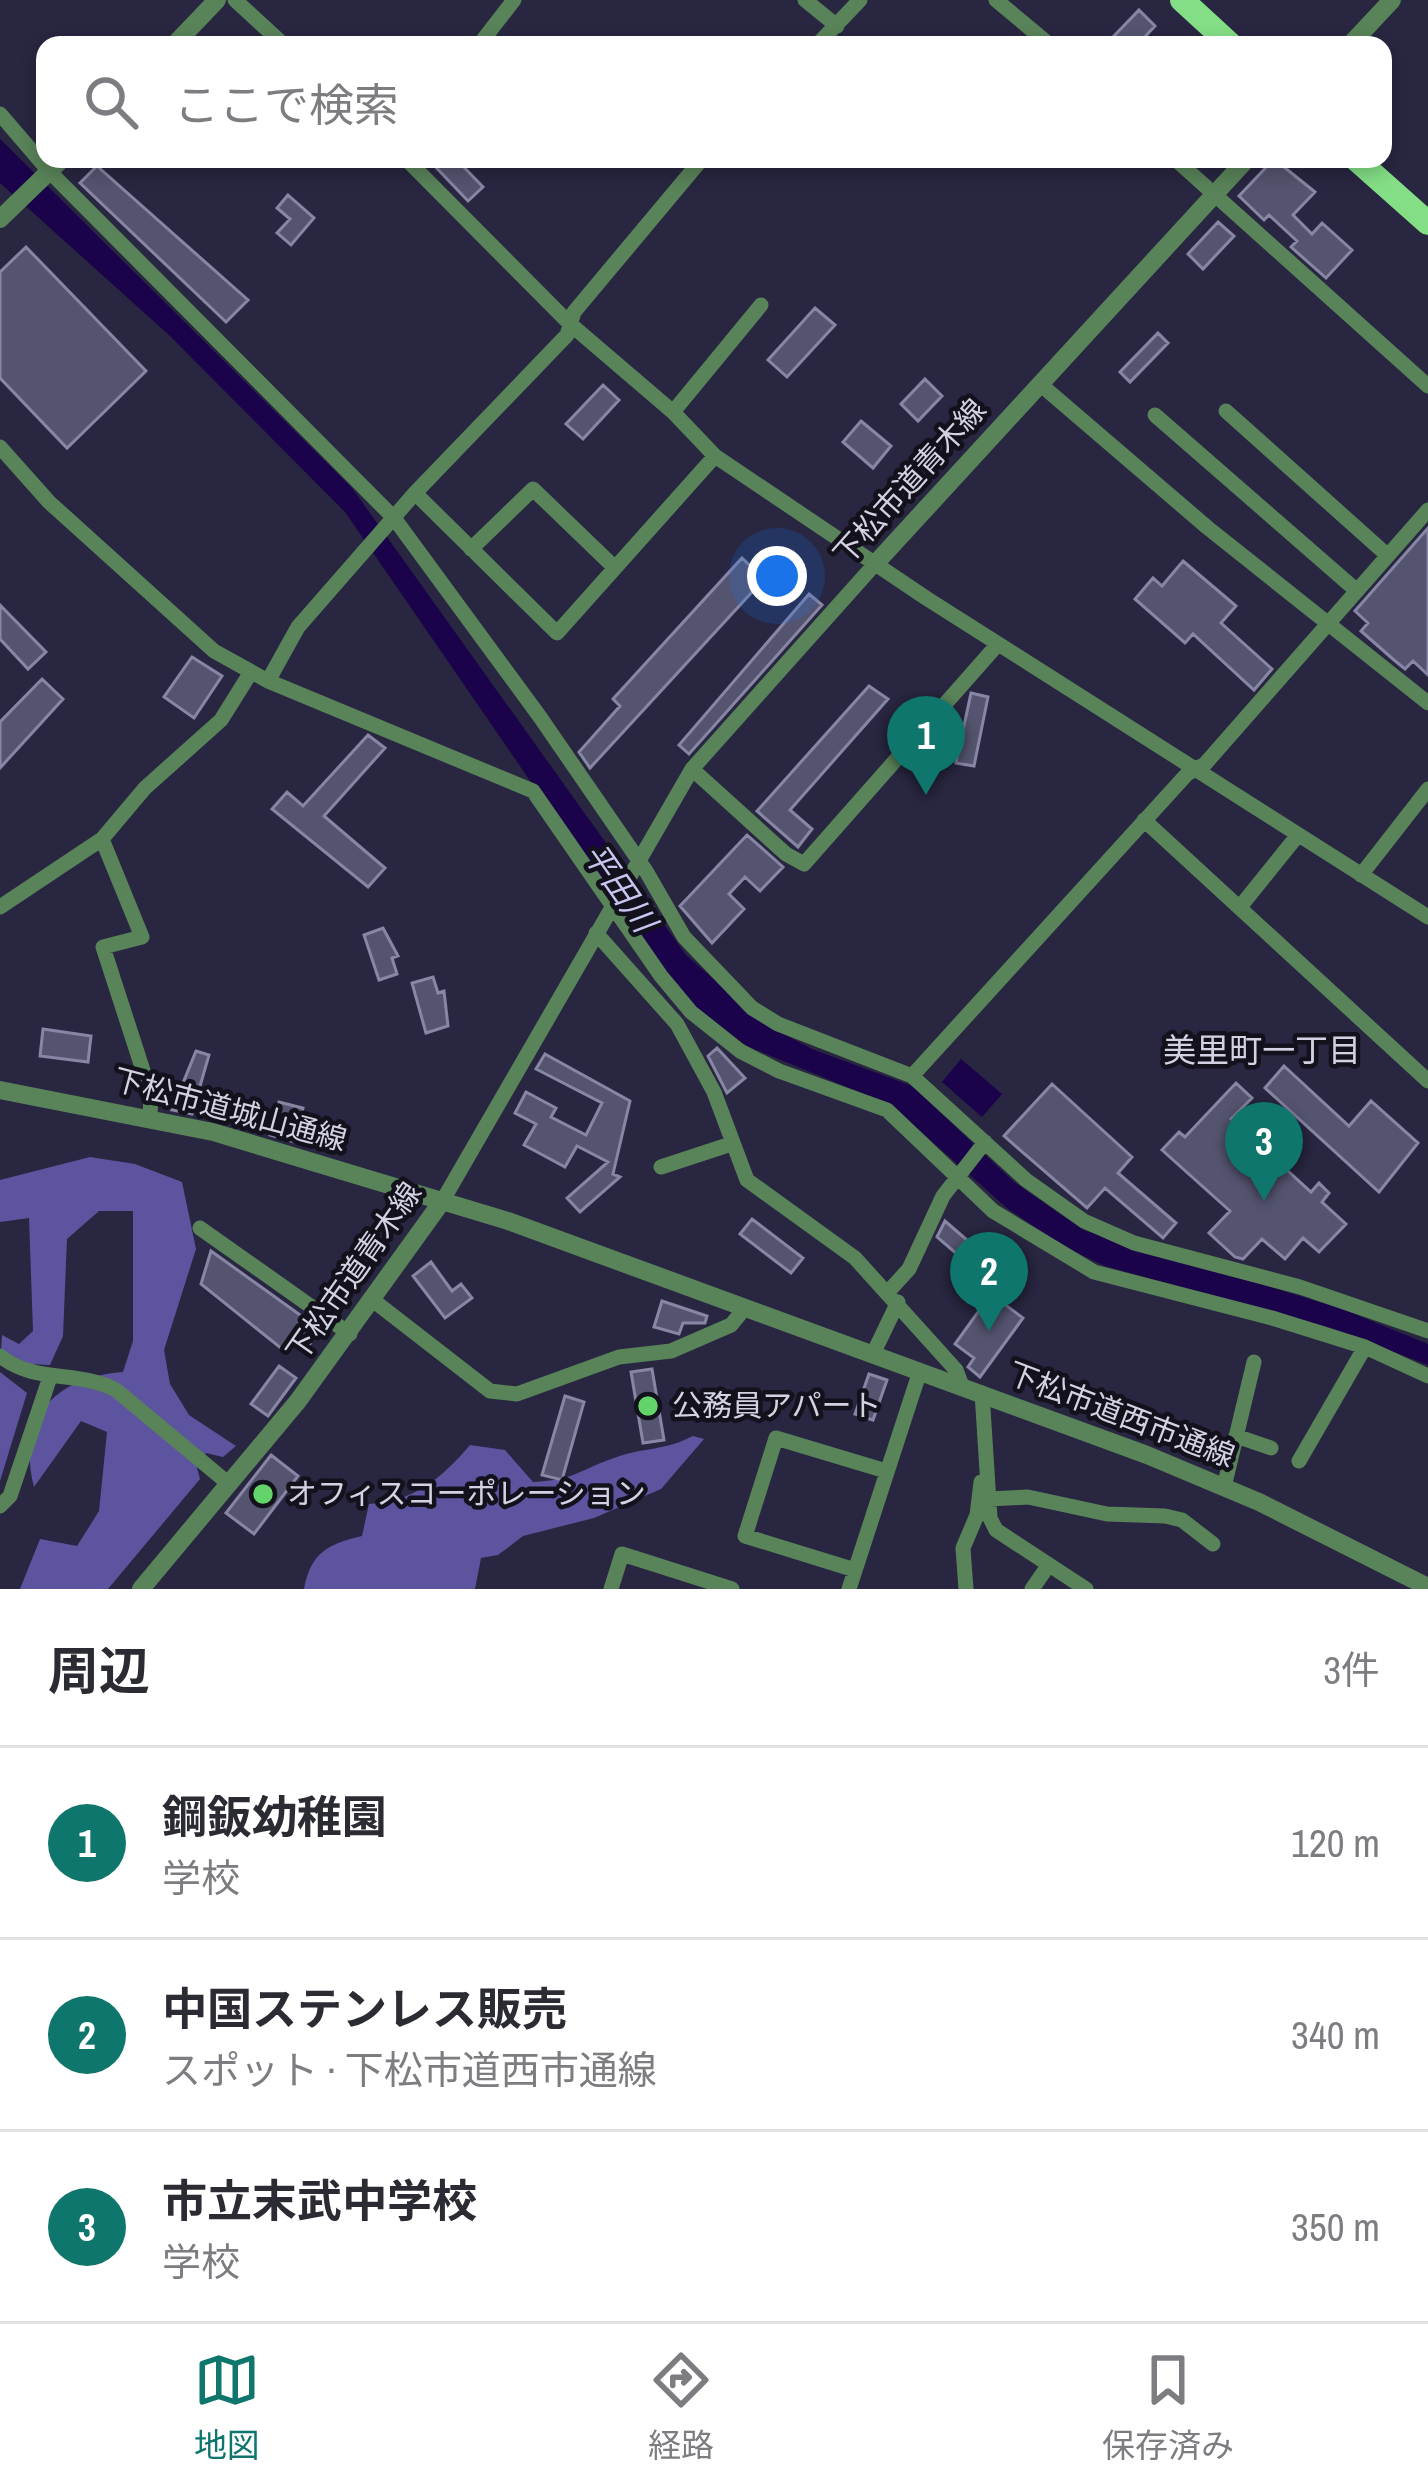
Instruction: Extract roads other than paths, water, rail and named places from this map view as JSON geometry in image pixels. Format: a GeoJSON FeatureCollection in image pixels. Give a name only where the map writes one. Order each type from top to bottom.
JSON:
{"type":"FeatureCollection","features":[{"type":"Feature","properties":{"kind":"main road"},"geometry":{"type":"LineString","coordinates":[[1182,0],[1221,36]]}},
{"type":"Feature","properties":{"kind":"main road"},"geometry":{"type":"LineString","coordinates":[[1366,168],[1428,223]]}},
{"type":"Feature","properties":{"kind":"street"},"geometry":{"type":"LineString","coordinates":[[183,36],[217,0]]}},
{"type":"Feature","properties":{"kind":"street"},"geometry":{"type":"LineString","coordinates":[[235,0],[274,36]]}},
{"type":"Feature","properties":{"kind":"street"},"geometry":{"type":"LineString","coordinates":[[486,36],[514,0]]}},
{"type":"Feature","properties":{"kind":"street"},"geometry":{"type":"LineString","coordinates":[[805,0],[837,26]]}},
{"type":"Feature","properties":{"kind":"street"},"geometry":{"type":"LineString","coordinates":[[826,36],[860,0]]}},
{"type":"Feature","properties":{"kind":"street"},"geometry":{"type":"LineString","coordinates":[[995,0],[1039,36]]}},
{"type":"Feature","properties":{"kind":"street"},"geometry":{"type":"LineString","coordinates":[[1359,36],[1392,0]]}},
{"type":"Feature","properties":{"kind":"street"},"geometry":{"type":"LineString","coordinates":[[0,114],[36,152]]}},
{"type":"Feature","properties":{"kind":"street"},"geometry":{"type":"LineString","coordinates":[[415,168],[569,323],[673,412],[715,456],[998,644],[1428,917]]}},
{"type":"Feature","properties":{"kind":"street"},"geometry":{"type":"LineString","coordinates":[[268,681],[298,627],[415,493],[566,335],[569,323],[695,168]]}},
{"type":"Feature","properties":{"kind":"street"},"geometry":{"type":"LineString","coordinates":[[1185,168],[1428,386]]}},
{"type":"Feature","properties":{"kind":"street","name":"下松市道青木線"},"geometry":{"type":"LineString","coordinates":[[141,1589],[350,1334],[443,1200],[692,770],[1239,168]]}},
{"type":"Feature","properties":{"kind":"street"},"geometry":{"type":"LineString","coordinates":[[0,219],[52,169],[392,520],[684,937],[752,1008],[778,1024],[912,1076],[983,1144],[1084,1221],[1134,1243],[1300,1287],[1428,1330]]}},
{"type":"Feature","properties":{"kind":"street"},"geometry":{"type":"LineString","coordinates":[[673,412],[761,305]]}},
{"type":"Feature","properties":{"kind":"street"},"geometry":{"type":"LineString","coordinates":[[1040,384],[1208,528],[1428,703]]}},
{"type":"Feature","properties":{"kind":"street"},"geometry":{"type":"LineString","coordinates":[[1226,411],[1387,555]]}},
{"type":"Feature","properties":{"kind":"street"},"geometry":{"type":"LineString","coordinates":[[1155,416],[1357,590]]}},
{"type":"Feature","properties":{"kind":"street"},"geometry":{"type":"LineString","coordinates":[[0,447],[49,502],[164,611],[251,672],[533,791],[691,1012],[740,1051],[778,1071],[887,1110],[959,1172],[993,1211],[1094,1272],[1185,1292],[1365,1347],[1428,1376]]}},
{"type":"Feature","properties":{"kind":"street"},"geometry":{"type":"LineString","coordinates":[[415,493],[557,633],[715,456]]}},
{"type":"Feature","properties":{"kind":"street"},"geometry":{"type":"LineString","coordinates":[[471,549],[533,489],[614,567]]}},
{"type":"Feature","properties":{"kind":"street"},"geometry":{"type":"LineString","coordinates":[[912,1076],[1187,773],[1198,770],[1428,509]]}},
{"type":"Feature","properties":{"kind":"street"},"geometry":{"type":"LineString","coordinates":[[692,770],[786,854],[805,864],[998,644]]}},
{"type":"Feature","properties":{"kind":"street"},"geometry":{"type":"LineString","coordinates":[[0,908],[103,839],[145,788],[221,720],[251,672]]}},
{"type":"Feature","properties":{"kind":"street"},"geometry":{"type":"LineString","coordinates":[[1361,875],[1406,812],[1428,790]]}},
{"type":"Feature","properties":{"kind":"street"},"geometry":{"type":"LineString","coordinates":[[1144,820],[1428,1081]]}},
{"type":"Feature","properties":{"kind":"street"},"geometry":{"type":"LineString","coordinates":[[1240,907],[1298,836]]}},
{"type":"Feature","properties":{"kind":"street"},"geometry":{"type":"LineString","coordinates":[[103,839],[142,937],[103,947],[151,1095],[150,1117]]}},
{"type":"Feature","properties":{"kind":"street"},"geometry":{"type":"LineString","coordinates":[[596,933],[677,1024],[713,1092],[747,1180],[855,1258],[956,1370],[962,1386]]}},
{"type":"Feature","properties":{"kind":"street","name":"下松市道城山通線"},"geometry":{"type":"LineString","coordinates":[[0,1090],[150,1117],[443,1200]]}},
{"type":"Feature","properties":{"kind":"street"},"geometry":{"type":"LineString","coordinates":[[662,1167],[731,1144]]}},
{"type":"Feature","properties":{"kind":"street"},"geometry":{"type":"LineString","coordinates":[[873,1354],[893,1297],[959,1172],[983,1144]]}},
{"type":"Feature","properties":{"kind":"street","name":"下松市道西市通線"},"geometry":{"type":"LineString","coordinates":[[443,1200],[982,1393],[1224,1487],[1428,1587]]}},
{"type":"Feature","properties":{"kind":"street"},"geometry":{"type":"LineString","coordinates":[[200,1228],[350,1334]]}},
{"type":"Feature","properties":{"kind":"street"},"geometry":{"type":"LineString","coordinates":[[374,1301],[490,1391],[517,1394],[620,1358],[671,1351],[731,1325],[746,1307]]}},
{"type":"Feature","properties":{"kind":"street"},"geometry":{"type":"LineString","coordinates":[[1299,1461],[1365,1347]]}},
{"type":"Feature","properties":{"kind":"street"},"geometry":{"type":"LineString","coordinates":[[0,1356],[20,1370],[99,1381],[116,1390],[229,1484]]}},
{"type":"Feature","properties":{"kind":"street"},"geometry":{"type":"LineString","coordinates":[[1224,1487],[1254,1362]]}},
{"type":"Feature","properties":{"kind":"street"},"geometry":{"type":"LineString","coordinates":[[849,1589],[920,1371]]}},
{"type":"Feature","properties":{"kind":"street"},"geometry":{"type":"LineString","coordinates":[[0,1506],[10,1496],[50,1377]]}},
{"type":"Feature","properties":{"kind":"street"},"geometry":{"type":"LineString","coordinates":[[982,1393],[986,1474],[996,1530],[1085,1589]]}},
{"type":"Feature","properties":{"kind":"street"},"geometry":{"type":"LineString","coordinates":[[1236,1436],[1270,1448]]}},
{"type":"Feature","properties":{"kind":"street"},"geometry":{"type":"LineString","coordinates":[[855,1570],[745,1536],[776,1438],[886,1471]]}},
{"type":"Feature","properties":{"kind":"street"},"geometry":{"type":"LineString","coordinates":[[966,1589],[965,1536],[975,1521],[986,1474]]}},
{"type":"Feature","properties":{"kind":"street"},"geometry":{"type":"LineString","coordinates":[[989,1499],[1028,1498],[1107,1514],[1165,1516],[1182,1520],[1213,1544]]}},
{"type":"Feature","properties":{"kind":"street"},"geometry":{"type":"LineString","coordinates":[[610,1589],[622,1554],[731,1589]]}},
{"type":"Feature","properties":{"kind":"street"},"geometry":{"type":"LineString","coordinates":[[1032,1589],[1048,1566]]}},
{"type":"Feature","properties":{"kind":"water","name":"平田川"},"geometry":{"type":"Polygon","coordinates":[[[0,139],[352,488],[686,955],[765,1024],[812,1049],[912,1086],[1014,1182],[1083,1230],[1342,1309],[1428,1344],[1428,1365],[1329,1327],[1105,1266],[1065,1247],[1008,1209],[891,1105],[747,1046],[694,1006],[659,968],[345,512],[170,336],[0,183],[0,139]]]}},
{"type":"Feature","properties":{"kind":"water"},"geometry":{"type":"Polygon","coordinates":[[[961,1059],[1002,1094],[982,1117],[942,1082],[961,1059]]]}},
{"type":"Feature","properties":{"kind":"place","name":"鋼鈑幼稚園"},"geometry":{"type":"Point","coordinates":[926,795]}},
{"type":"Feature","properties":{"kind":"place","name":"市立末武中学校"},"geometry":{"type":"Point","coordinates":[1264,1201]}},
{"type":"Feature","properties":{"kind":"place","name":"中国ステンレス販売"},"geometry":{"type":"Point","coordinates":[989,1331]}},
{"type":"Feature","properties":{"kind":"place","name":"公務員アパート"},"geometry":{"type":"Point","coordinates":[648,1406]}},
{"type":"Feature","properties":{"kind":"place","name":"オフィスコーポレーション"},"geometry":{"type":"Point","coordinates":[263,1494]}},
{"type":"Feature","properties":{"kind":"district","name":"美里町一丁目"},"geometry":{"type":"Point","coordinates":[1262,1050]}}]}
